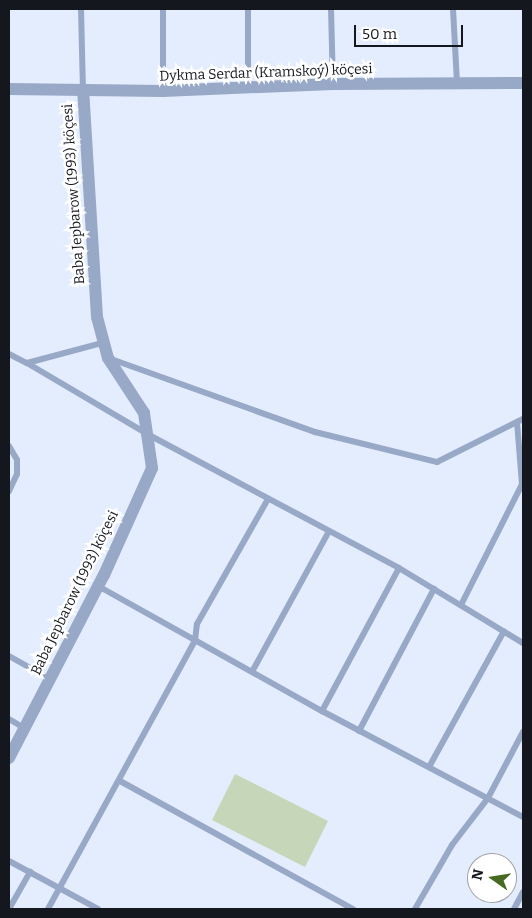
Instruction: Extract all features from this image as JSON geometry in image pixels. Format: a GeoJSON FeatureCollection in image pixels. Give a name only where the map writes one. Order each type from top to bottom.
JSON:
{"type":"FeatureCollection","features":[{"type":"Feature","properties":{"kind":"street","name":"Dykma Serdar (Kramskoý) köçesi"},"geometry":{"type":"LineString","coordinates":[[9,89],[164,91],[333,84],[523,83]]}},
{"type":"Feature","properties":{"kind":"street","name":"Baba Jepbarow (1993) köçesi"},"geometry":{"type":"LineString","coordinates":[[9,758],[98,586],[152,468],[149,435],[144,413],[108,358],[102,343],[97,317],[83,91]]}},
{"type":"Feature","properties":{"kind":"lane"},"geometry":{"type":"LineString","coordinates":[[81,9],[83,91]]}},
{"type":"Feature","properties":{"kind":"lane"},"geometry":{"type":"LineString","coordinates":[[164,9],[164,91]]}},
{"type":"Feature","properties":{"kind":"lane"},"geometry":{"type":"LineString","coordinates":[[248,9],[248,88]]}},
{"type":"Feature","properties":{"kind":"lane"},"geometry":{"type":"LineString","coordinates":[[331,9],[333,84]]}},
{"type":"Feature","properties":{"kind":"lane"},"geometry":{"type":"LineString","coordinates":[[453,9],[456,83]]}},
{"type":"Feature","properties":{"kind":"lane"},"geometry":{"type":"LineString","coordinates":[[27,364],[102,343]]}},
{"type":"Feature","properties":{"kind":"lane"},"geometry":{"type":"LineString","coordinates":[[9,354],[149,435],[399,568],[523,643]]}},
{"type":"Feature","properties":{"kind":"lane"},"geometry":{"type":"LineString","coordinates":[[108,358],[315,432],[437,462],[520,421],[522,484],[461,605]]}},
{"type":"Feature","properties":{"kind":"lane"},"geometry":{"type":"LineString","coordinates":[[9,446],[17,460],[17,467],[9,490]]}},
{"type":"Feature","properties":{"kind":"lane"},"geometry":{"type":"LineString","coordinates":[[48,909],[120,781],[195,640],[197,624],[268,498]]}},
{"type":"Feature","properties":{"kind":"lane"},"geometry":{"type":"LineString","coordinates":[[253,670],[329,531]]}},
{"type":"Feature","properties":{"kind":"lane"},"geometry":{"type":"LineString","coordinates":[[322,711],[399,568]]}},
{"type":"Feature","properties":{"kind":"lane"},"geometry":{"type":"LineString","coordinates":[[98,586],[253,670],[322,711],[523,817]]}},
{"type":"Feature","properties":{"kind":"lane"},"geometry":{"type":"LineString","coordinates":[[359,731],[434,589]]}},
{"type":"Feature","properties":{"kind":"lane"},"geometry":{"type":"LineString","coordinates":[[429,767],[504,631]]}},
{"type":"Feature","properties":{"kind":"lane"},"geometry":{"type":"LineString","coordinates":[[9,656],[50,679]]}},
{"type":"Feature","properties":{"kind":"lane"},"geometry":{"type":"LineString","coordinates":[[9,720],[24,728]]}},
{"type":"Feature","properties":{"kind":"lane"},"geometry":{"type":"LineString","coordinates":[[415,909],[452,845],[488,798],[523,732]]}},
{"type":"Feature","properties":{"kind":"lane"},"geometry":{"type":"LineString","coordinates":[[120,781],[353,909]]}},
{"type":"Feature","properties":{"kind":"lane"},"geometry":{"type":"LineString","coordinates":[[9,861],[98,909]]}},
{"type":"Feature","properties":{"kind":"lane"},"geometry":{"type":"LineString","coordinates":[[10,909],[30,872]]}},
{"type":"Feature","properties":{"kind":"lane"},"geometry":{"type":"LineString","coordinates":[[514,909],[523,892]]}},
{"type":"Feature","properties":{"kind":"green space"},"geometry":{"type":"Polygon","coordinates":[[[235,774],[328,821],[305,867],[212,820],[235,774]]]}}]}
